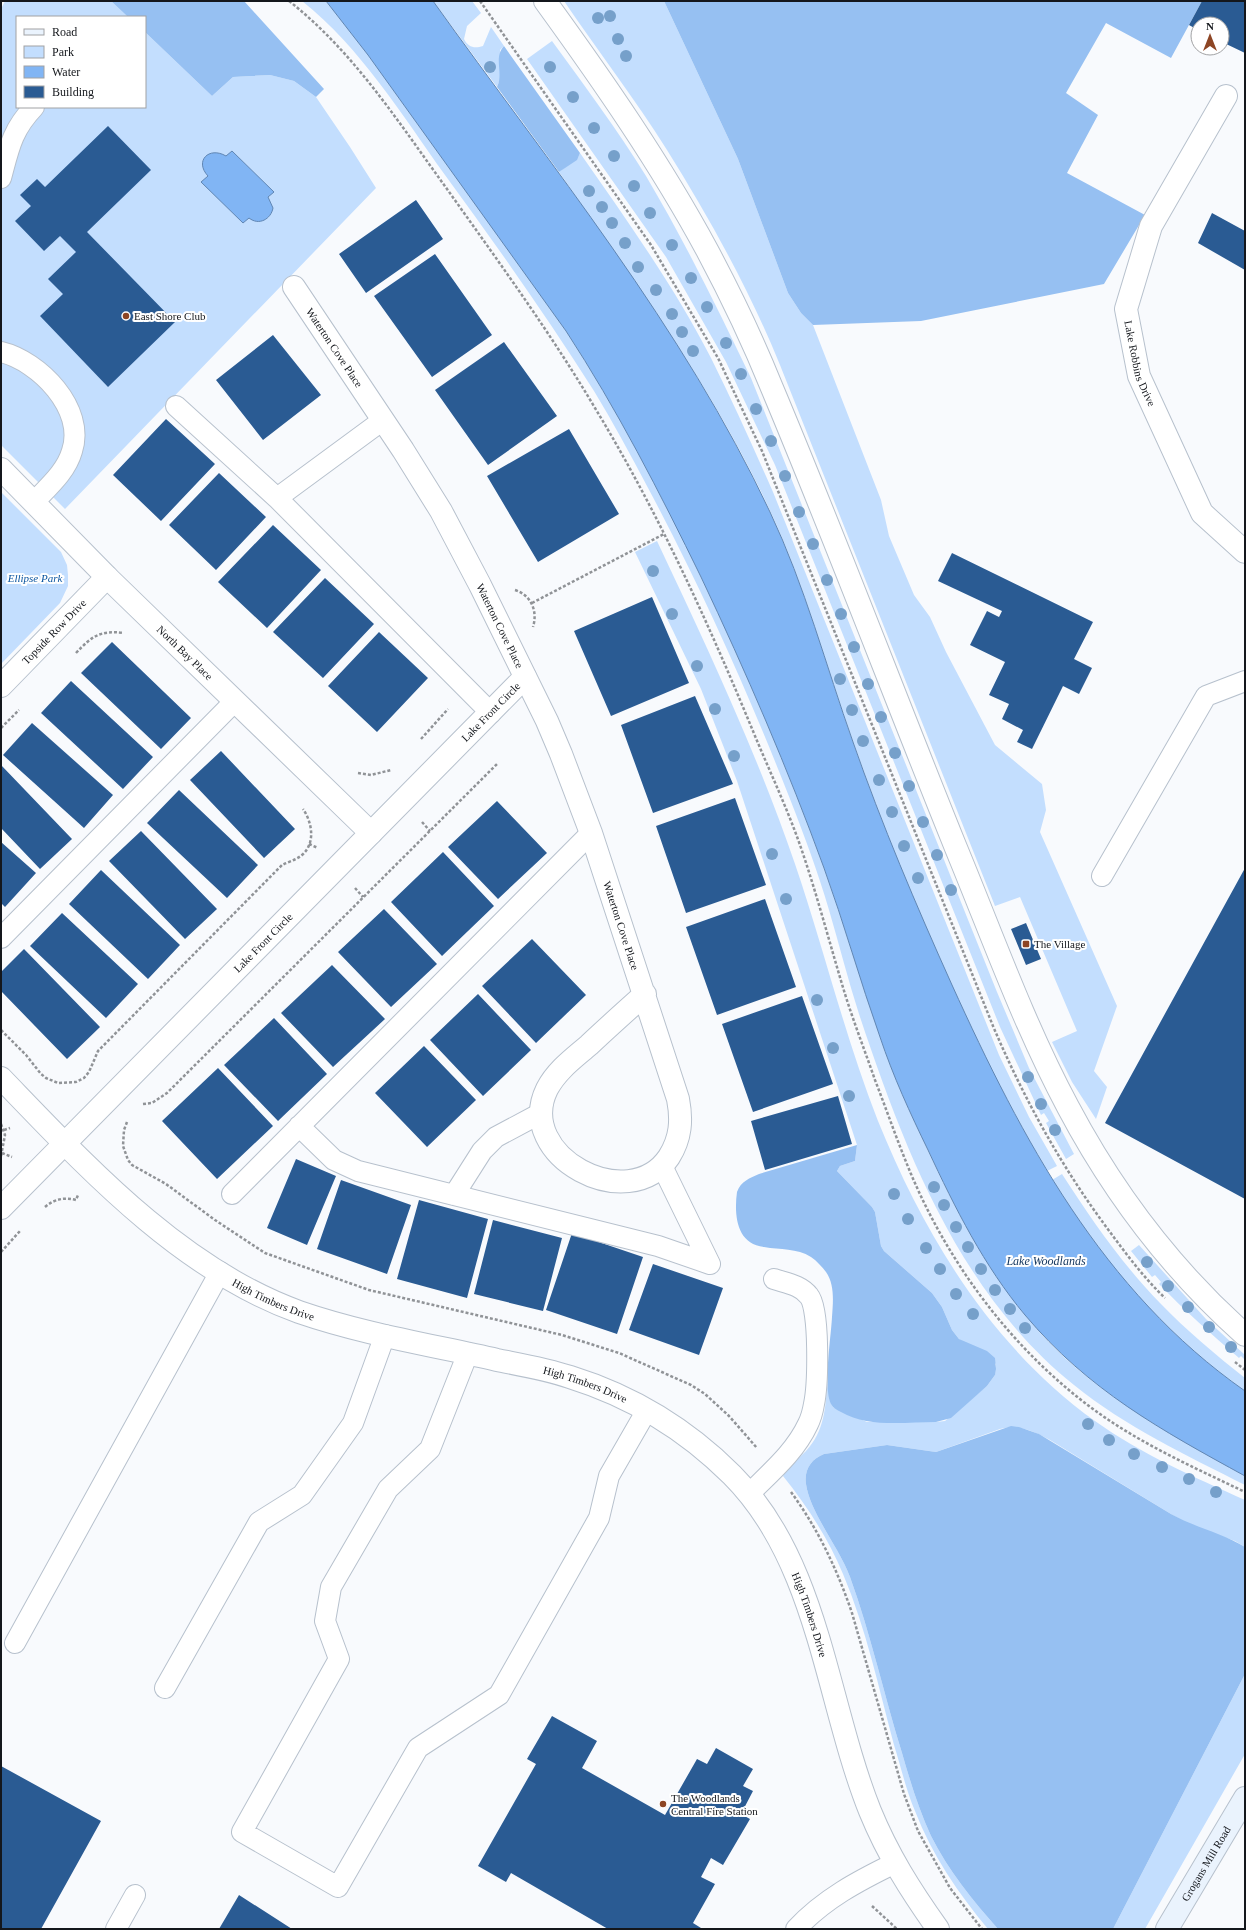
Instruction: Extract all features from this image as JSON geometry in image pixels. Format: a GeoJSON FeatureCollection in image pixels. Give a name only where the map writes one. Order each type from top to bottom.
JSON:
{"type":"FeatureCollection","features":[{"type":"Feature","properties":{"kind":"main road","name":"Grogans Mill Road"},"geometry":{"type":"LineString","coordinates":[[1167,1929],[1245,1798]]}},
{"type":"Feature","properties":{"kind":"street"},"geometry":{"type":"LineString","coordinates":[[545,1],[641,140],[667,181],[707,249],[752,342],[1008,974],[1047,1066],[1069,1109],[1091,1148],[1123,1196],[1158,1244],[1183,1274],[1245,1335]]}},
{"type":"Feature","properties":{"kind":"street","name":"Lake Robbins Drive"},"geometry":{"type":"LineString","coordinates":[[1226,96],[1151,226],[1126,309],[1139,376],[1202,513],[1245,552]]}},
{"type":"Feature","properties":{"kind":"street","name":"Waterton Cove Place"},"geometry":{"type":"LineString","coordinates":[[294,287],[383,420],[440,511],[526,677],[561,754],[591,833],[645,994],[678,1099],[681,1123],[676,1142],[662,1166],[646,1177],[611,1180],[587,1173],[576,1167],[556,1151],[545,1134],[541,1113],[547,1090],[560,1070],[645,994]]}},
{"type":"Feature","properties":{"kind":"street","name":"North Bay Place"},"geometry":{"type":"LineString","coordinates":[[1,469],[107,577],[372,833]]}},
{"type":"Feature","properties":{"kind":"street","name":"Topside Row Drive"},"geometry":{"type":"LineString","coordinates":[[1,686],[107,577]]}},
{"type":"Feature","properties":{"kind":"street","name":"Lake Front Circle"},"geometry":{"type":"LineString","coordinates":[[1,1208],[526,677]]}},
{"type":"Feature","properties":{"kind":"street","name":"High Timbers Drive"},"geometry":{"type":"LineString","coordinates":[[1,1078],[96,1175],[137,1211],[180,1245],[255,1293],[297,1311],[385,1335],[548,1370],[572,1377],[615,1394],[647,1410],[683,1433],[702,1448],[750,1494],[777,1536],[801,1584],[853,1761],[871,1812],[894,1863],[905,1883],[938,1929]]}},
{"type":"Feature","properties":{"kind":"lane"},"geometry":{"type":"LineString","coordinates":[[1,178],[16,130],[22,120],[33,108]]}},
{"type":"Feature","properties":{"kind":"lane"},"geometry":{"type":"LineString","coordinates":[[1,352],[20,358],[37,371],[62,397],[72,417],[74,442],[69,459],[60,474],[34,502]]}},
{"type":"Feature","properties":{"kind":"lane"},"geometry":{"type":"LineString","coordinates":[[176,406],[277,498],[491,713]]}},
{"type":"Feature","properties":{"kind":"lane"},"geometry":{"type":"LineString","coordinates":[[277,498],[383,420]]}},
{"type":"Feature","properties":{"kind":"lane"},"geometry":{"type":"LineString","coordinates":[[1102,876],[1206,696],[1245,681]]}},
{"type":"Feature","properties":{"kind":"lane"},"geometry":{"type":"LineString","coordinates":[[1,938],[235,701]]}},
{"type":"Feature","properties":{"kind":"lane"},"geometry":{"type":"LineString","coordinates":[[232,1194],[591,833]]}},
{"type":"Feature","properties":{"kind":"lane"},"geometry":{"type":"LineString","coordinates":[[454,1195],[475,1160],[492,1140],[504,1131],[541,1113]]}},
{"type":"Feature","properties":{"kind":"lane"},"geometry":{"type":"LineString","coordinates":[[299,1126],[326,1153],[347,1167],[368,1174],[658,1246],[710,1264],[662,1166]]}},
{"type":"Feature","properties":{"kind":"lane"},"geometry":{"type":"LineString","coordinates":[[15,1643],[220,1272]]}},
{"type":"Feature","properties":{"kind":"lane"},"geometry":{"type":"LineString","coordinates":[[750,1494],[793,1449],[801,1437],[808,1424],[814,1406],[816,1392],[816,1321],[814,1306],[810,1296],[800,1287],[774,1279]]}},
{"type":"Feature","properties":{"kind":"lane"},"geometry":{"type":"LineString","coordinates":[[165,1688],[259,1522],[302,1495],[353,1424],[385,1335]]}},
{"type":"Feature","properties":{"kind":"lane"},"geometry":{"type":"LineString","coordinates":[[468,1353],[430,1449],[388,1489],[331,1587],[324,1621],[339,1659],[242,1832],[338,1887],[418,1748],[499,1695],[599,1518],[609,1476],[647,1410]]}},
{"type":"Feature","properties":{"kind":"lane"},"geometry":{"type":"LineString","coordinates":[[808,1925],[849,1886],[894,1863]]}},
{"type":"Feature","properties":{"kind":"lane"},"geometry":{"type":"LineString","coordinates":[[116,1929],[135,1895]]}},
{"type":"Feature","properties":{"kind":"path"},"geometry":{"type":"LineString","coordinates":[[289,1],[311,19],[351,59],[526,301],[595,408],[664,534],[723,659],[800,845],[847,999],[910,1172],[936,1224],[980,1296],[1010,1333],[1064,1386],[1096,1411],[1126,1431],[1163,1452],[1245,1492]]}},
{"type":"Feature","properties":{"kind":"path"},"geometry":{"type":"LineString","coordinates":[[480,1],[651,245],[718,358],[762,451],[946,906]]}},
{"type":"Feature","properties":{"kind":"path"},"geometry":{"type":"LineString","coordinates":[[532,603],[664,534]]}},
{"type":"Feature","properties":{"kind":"path"},"geometry":{"type":"LineString","coordinates":[[71,658],[90,639],[97,635],[116,632],[130,636]]}},
{"type":"Feature","properties":{"kind":"path"},"geometry":{"type":"LineString","coordinates":[[418,742],[466,689]]}},
{"type":"Feature","properties":{"kind":"path"},"geometry":{"type":"LineString","coordinates":[[1,728],[22,706]]}},
{"type":"Feature","properties":{"kind":"path"},"geometry":{"type":"LineString","coordinates":[[140,1105],[152,1103],[167,1093],[497,764]]}},
{"type":"Feature","properties":{"kind":"path"},"geometry":{"type":"LineString","coordinates":[[358,773],[376,774],[394,768]]}},
{"type":"Feature","properties":{"kind":"path"},"geometry":{"type":"LineString","coordinates":[[1,1030],[46,1078],[52,1082],[64,1084],[76,1082],[84,1078],[89,1072],[98,1051],[282,865],[303,854],[309,844],[311,828],[307,814],[300,804]]}},
{"type":"Feature","properties":{"kind":"path"},"geometry":{"type":"LineString","coordinates":[[129,1119],[123,1136],[124,1152],[132,1165],[166,1184],[245,1241],[279,1259],[369,1290],[582,1340],[619,1353],[691,1385],[705,1394],[729,1416],[774,1469],[808,1515],[833,1561],[852,1613],[904,1794],[918,1831],[950,1888],[982,1929]]}},
{"type":"Feature","properties":{"kind":"path"},"geometry":{"type":"LineString","coordinates":[[1,1124],[4,1130],[5,1139],[1,1156]]}},
{"type":"Feature","properties":{"kind":"path"},"geometry":{"type":"LineString","coordinates":[[39,1212],[48,1204],[56,1200],[66,1198],[76,1200],[82,1188],[112,1157],[124,1152]]}},
{"type":"Feature","properties":{"kind":"path"},"geometry":{"type":"LineString","coordinates":[[1,1252],[23,1228]]}},
{"type":"Feature","properties":{"kind":"green space","name":"East Shore Club"},"geometry":{"type":"Polygon","coordinates":[[[5,1],[111,1],[127,16],[16,16],[16,108],[146,108],[146,33],[212,96],[233,77],[270,75],[294,81],[316,97],[376,188],[65,509],[1,445],[1,9],[5,1]]]}},
{"type":"Feature","properties":{"kind":"green space"},"geometry":{"type":"Polygon","coordinates":[[[302,1],[326,1],[368,55],[566,331],[603,391],[637,452],[701,577],[781,757],[824,868],[873,1016],[901,1091],[949,1195],[991,1269],[1007,1292],[1043,1336],[1088,1378],[1138,1414],[1245,1476],[1245,1485],[1157,1440],[1114,1414],[1074,1385],[1034,1348],[998,1307],[967,1263],[940,1216],[916,1166],[895,1116],[859,1014],[816,868],[774,759],[741,680],[705,601],[647,486],[615,426],[594,391],[484,228],[380,83],[343,40],[302,1]]]}},
{"type":"Feature","properties":{"kind":"green space"},"geometry":{"type":"Polygon","coordinates":[[[433,1],[472,1],[481,13],[467,26],[464,39],[467,44],[472,47],[483,46],[491,27],[504,46],[500,50],[500,79],[497,87],[433,1]]]}},
{"type":"Feature","properties":{"kind":"green space"},"geometry":{"type":"Polygon","coordinates":[[[564,1],[664,1],[738,159],[788,293],[801,313],[813,325],[881,500],[889,536],[914,595],[930,617],[946,652],[995,745],[1042,784],[1046,810],[1040,832],[1117,1006],[1094,1071],[1107,1087],[1096,1119],[1072,1082],[1052,1042],[1077,1031],[1020,897],[995,906],[780,365],[756,310],[699,202],[667,150],[564,1]]]}},
{"type":"Feature","properties":{"kind":"green space"},"geometry":{"type":"Polygon","coordinates":[[[552,41],[612,124],[646,176],[701,276],[751,378],[997,992],[1029,1068],[1074,1154],[1066,1159],[1046,1123],[1049,1121],[1044,1113],[1041,1115],[1000,1027],[775,465],[726,362],[666,257],[527,59],[552,41]]]}},
{"type":"Feature","properties":{"kind":"green space"},"geometry":{"type":"Polygon","coordinates":[[[580,153],[649,253],[697,331],[743,425],[773,492],[999,1055],[1029,1117],[1057,1166],[1047,1171],[991,1069],[941,963],[918,910],[855,747],[806,601],[784,543],[750,469],[700,381],[673,339],[559,172],[578,157],[580,153]]]}},
{"type":"Feature","properties":{"kind":"green space","name":"Ellipse Park"},"geometry":{"type":"Polygon","coordinates":[[[1,492],[61,552],[67,565],[68,586],[60,603],[1,664],[1,492]]]}},
{"type":"Feature","properties":{"kind":"green space"},"geometry":{"type":"Polygon","coordinates":[[[657,541],[748,741],[780,823],[806,896],[855,1057],[878,1121],[917,1206],[940,1247],[966,1287],[993,1324],[1024,1359],[1058,1392],[1095,1421],[1131,1444],[1168,1464],[1245,1500],[1245,1547],[1235,1541],[1190,1525],[1050,1440],[1032,1431],[1013,1427],[1000,1429],[936,1452],[887,1445],[824,1454],[815,1459],[809,1466],[806,1474],[806,1484],[809,1495],[813,1507],[845,1566],[858,1599],[908,1774],[931,1836],[953,1873],[998,1929],[988,1929],[966,1902],[929,1843],[906,1787],[859,1616],[843,1574],[824,1535],[809,1511],[783,1476],[790,1466],[812,1444],[817,1436],[825,1410],[827,1383],[830,1401],[833,1407],[867,1422],[945,1421],[987,1386],[995,1375],[996,1364],[959,1339],[952,1330],[942,1307],[932,1293],[884,1251],[881,1246],[875,1212],[837,1171],[840,1166],[855,1161],[857,1145],[737,781],[701,689],[635,552],[657,541]]]}},
{"type":"Feature","properties":{"kind":"green space"},"geometry":{"type":"Polygon","coordinates":[[[1062,1174],[1084,1208],[1133,1273],[1180,1323],[1245,1378],[1245,1391],[1189,1346],[1138,1295],[1114,1268],[1071,1210],[1052,1180],[1062,1174]]]}},
{"type":"Feature","properties":{"kind":"green space"},"geometry":{"type":"Polygon","coordinates":[[[1139,1245],[1206,1319],[1245,1355],[1245,1360],[1241,1356],[1239,1358],[1188,1313],[1159,1284],[1161,1282],[1155,1275],[1152,1277],[1131,1251],[1139,1245]]]}},
{"type":"Feature","properties":{"kind":"green space"},"geometry":{"type":"Polygon","coordinates":[[[1245,1674],[1245,1754],[1145,1929],[1113,1929],[1245,1674]]]}},
{"type":"Feature","properties":{"kind":"shaded area"},"geometry":{"type":"Polygon","coordinates":[[[111,1],[244,1],[324,89],[316,97],[294,81],[270,75],[233,77],[212,96],[146,33],[146,16],[127,16],[111,1]]]}},
{"type":"Feature","properties":{"kind":"shaded area"},"geometry":{"type":"Polygon","coordinates":[[[664,1],[1202,1],[1194,16],[1190,16],[1190,23],[1171,58],[1106,23],[1066,93],[1098,115],[1067,173],[1145,215],[1104,284],[921,321],[813,325],[801,313],[788,293],[738,159],[664,1]]]}},
{"type":"Feature","properties":{"kind":"shaded area"},"geometry":{"type":"Polygon","coordinates":[[[504,46],[580,153],[577,160],[559,172],[497,87],[500,76],[499,56],[504,46]]]}},
{"type":"Feature","properties":{"kind":"shaded area"},"geometry":{"type":"Polygon","coordinates":[[[857,1145],[855,1161],[840,1166],[837,1171],[875,1212],[881,1246],[884,1251],[932,1293],[942,1307],[952,1330],[959,1339],[987,1351],[995,1358],[995,1375],[987,1386],[951,1418],[936,1422],[875,1422],[852,1417],[834,1408],[831,1404],[828,1386],[828,1362],[833,1300],[829,1277],[815,1260],[806,1254],[755,1245],[742,1234],[739,1227],[736,1209],[737,1192],[746,1180],[759,1174],[857,1145]]]}},
{"type":"Feature","properties":{"kind":"shaded area"},"geometry":{"type":"Polygon","coordinates":[[[1011,1426],[1019,1427],[1039,1434],[1171,1514],[1245,1547],[1245,1674],[1113,1929],[998,1929],[953,1873],[931,1836],[915,1795],[895,1731],[858,1599],[850,1577],[813,1507],[806,1484],[806,1474],[809,1466],[815,1459],[824,1454],[887,1445],[936,1452],[1011,1426]]]}},
{"type":"Feature","properties":{"kind":"water","name":"Lake Woodlands"},"geometry":{"type":"Polygon","coordinates":[[[326,1],[433,1],[569,186],[656,313],[697,377],[735,444],[783,540],[805,597],[843,713],[876,804],[925,925],[979,1043],[1007,1099],[1038,1155],[1071,1208],[1108,1259],[1149,1307],[1194,1351],[1245,1391],[1245,1476],[1155,1425],[1100,1387],[1049,1342],[1010,1296],[983,1257],[949,1193],[890,1066],[824,868],[781,757],[718,613],[654,483],[603,391],[566,331],[368,55],[326,1]]]}},
{"type":"Feature","properties":{"kind":"water"},"geometry":{"type":"Polygon","coordinates":[[[232,151],[274,192],[268,197],[273,208],[272,212],[264,220],[257,221],[249,218],[243,223],[201,182],[208,176],[203,165],[203,160],[205,157],[214,153],[220,153],[226,156],[232,151]]]}},
{"type":"Feature","properties":{"kind":"building"},"geometry":{"type":"Polygon","coordinates":[[[1202,1],[1245,1],[1245,53],[1230,46],[1230,16],[1194,16],[1202,1]]]}},
{"type":"Feature","properties":{"kind":"building"},"geometry":{"type":"Polygon","coordinates":[[[108,126],[151,170],[87,232],[175,322],[108,387],[40,316],[63,294],[48,279],[76,252],[60,236],[44,251],[15,221],[31,206],[20,195],[37,179],[45,187],[108,126]]]}},
{"type":"Feature","properties":{"kind":"building"},"geometry":{"type":"Polygon","coordinates":[[[416,200],[443,239],[366,293],[339,254],[416,200]]]}},
{"type":"Feature","properties":{"kind":"building"},"geometry":{"type":"Polygon","coordinates":[[[1212,213],[1245,231],[1245,270],[1198,243],[1212,213]]]}},
{"type":"Feature","properties":{"kind":"building"},"geometry":{"type":"Polygon","coordinates":[[[435,254],[492,335],[432,377],[374,296],[435,254]]]}},
{"type":"Feature","properties":{"kind":"building"},"geometry":{"type":"Polygon","coordinates":[[[273,335],[321,395],[263,440],[216,380],[273,335]]]}},
{"type":"Feature","properties":{"kind":"building"},"geometry":{"type":"Polygon","coordinates":[[[504,342],[557,416],[488,465],[435,390],[504,342]]]}},
{"type":"Feature","properties":{"kind":"building"},"geometry":{"type":"Polygon","coordinates":[[[166,419],[215,464],[161,521],[113,475],[166,419]]]}},
{"type":"Feature","properties":{"kind":"building"},"geometry":{"type":"Polygon","coordinates":[[[569,429],[619,514],[538,562],[487,476],[569,429]]]}},
{"type":"Feature","properties":{"kind":"building"},"geometry":{"type":"Polygon","coordinates":[[[219,473],[266,517],[216,570],[169,525],[219,473]]]}},
{"type":"Feature","properties":{"kind":"building"},"geometry":{"type":"Polygon","coordinates":[[[273,525],[321,570],[267,628],[218,582],[273,525]]]}},
{"type":"Feature","properties":{"kind":"building"},"geometry":{"type":"Polygon","coordinates":[[[952,553],[1093,622],[1074,659],[1092,668],[1079,694],[1063,686],[1032,749],[1017,742],[1023,730],[1002,719],[1009,704],[989,695],[1005,662],[970,645],[987,611],[999,617],[1002,611],[938,581],[952,553]]]}},
{"type":"Feature","properties":{"kind":"building"},"geometry":{"type":"Polygon","coordinates":[[[325,578],[374,624],[323,678],[273,632],[325,578]]]}},
{"type":"Feature","properties":{"kind":"building"},"geometry":{"type":"Polygon","coordinates":[[[652,597],[689,683],[611,716],[574,631],[652,597]]]}},
{"type":"Feature","properties":{"kind":"building"},"geometry":{"type":"Polygon","coordinates":[[[379,632],[428,678],[377,732],[328,686],[379,632]]]}},
{"type":"Feature","properties":{"kind":"building"},"geometry":{"type":"Polygon","coordinates":[[[112,642],[191,718],[161,749],[81,673],[112,642]]]}},
{"type":"Feature","properties":{"kind":"building"},"geometry":{"type":"Polygon","coordinates":[[[71,681],[153,757],[123,789],[41,713],[71,681]]]}},
{"type":"Feature","properties":{"kind":"building"},"geometry":{"type":"Polygon","coordinates":[[[695,696],[733,784],[653,813],[621,725],[695,696]]]}},
{"type":"Feature","properties":{"kind":"building"},"geometry":{"type":"Polygon","coordinates":[[[32,723],[113,795],[84,828],[3,755],[32,723]]]}},
{"type":"Feature","properties":{"kind":"building"},"geometry":{"type":"Polygon","coordinates":[[[221,751],[295,829],[264,858],[190,780],[221,751]]]}},
{"type":"Feature","properties":{"kind":"building"},"geometry":{"type":"Polygon","coordinates":[[[1,765],[72,839],[40,869],[1,828],[1,765]]]}},
{"type":"Feature","properties":{"kind":"building"},"geometry":{"type":"Polygon","coordinates":[[[179,790],[258,865],[227,898],[147,823],[179,790]]]}},
{"type":"Feature","properties":{"kind":"building"},"geometry":{"type":"Polygon","coordinates":[[[735,798],[766,885],[686,913],[656,826],[735,798]]]}},
{"type":"Feature","properties":{"kind":"building"},"geometry":{"type":"Polygon","coordinates":[[[497,801],[547,853],[498,899],[448,847],[497,801]]]}},
{"type":"Feature","properties":{"kind":"building"},"geometry":{"type":"Polygon","coordinates":[[[141,831],[217,909],[185,939],[109,861],[141,831]]]}},
{"type":"Feature","properties":{"kind":"building"},"geometry":{"type":"Polygon","coordinates":[[[1,842],[36,873],[5,907],[1,903],[1,842]]]}},
{"type":"Feature","properties":{"kind":"building"},"geometry":{"type":"Polygon","coordinates":[[[443,852],[494,906],[442,956],[391,902],[443,852]]]}},
{"type":"Feature","properties":{"kind":"building"},"geometry":{"type":"Polygon","coordinates":[[[1245,868],[1245,1199],[1105,1123],[1245,868]]]}},
{"type":"Feature","properties":{"kind":"building"},"geometry":{"type":"Polygon","coordinates":[[[101,870],[180,945],[148,979],[69,904],[101,870]]]}},
{"type":"Feature","properties":{"kind":"building"},"geometry":{"type":"Polygon","coordinates":[[[765,899],[796,987],[717,1015],[686,927],[765,899]]]}},
{"type":"Feature","properties":{"kind":"building"},"geometry":{"type":"Polygon","coordinates":[[[384,909],[437,964],[391,1007],[338,952],[384,909]]]}},
{"type":"Feature","properties":{"kind":"building"},"geometry":{"type":"Polygon","coordinates":[[[62,913],[138,984],[106,1018],[30,946],[62,913]]]}},
{"type":"Feature","properties":{"kind":"building"},"geometry":{"type":"Polygon","coordinates":[[[1026,923],[1041,959],[1026,965],[1011,929],[1026,923]]]}},
{"type":"Feature","properties":{"kind":"building"},"geometry":{"type":"Polygon","coordinates":[[[532,939],[586,995],[536,1043],[482,986],[532,939]]]}},
{"type":"Feature","properties":{"kind":"building"},"geometry":{"type":"Polygon","coordinates":[[[24,949],[100,1027],[67,1059],[1,991],[1,972],[24,949]]]}},
{"type":"Feature","properties":{"kind":"building"},"geometry":{"type":"Polygon","coordinates":[[[332,965],[385,1019],[333,1067],[281,1013],[332,965]]]}},
{"type":"Feature","properties":{"kind":"building"},"geometry":{"type":"Polygon","coordinates":[[[478,994],[531,1050],[483,1096],[430,1040],[478,994]]]}},
{"type":"Feature","properties":{"kind":"building"},"geometry":{"type":"Polygon","coordinates":[[[802,996],[833,1084],[753,1112],[722,1024],[802,996]]]}},
{"type":"Feature","properties":{"kind":"building"},"geometry":{"type":"Polygon","coordinates":[[[274,1018],[327,1074],[278,1121],[224,1065],[274,1018]]]}},
{"type":"Feature","properties":{"kind":"building"},"geometry":{"type":"Polygon","coordinates":[[[424,1046],[476,1100],[427,1147],[375,1093],[424,1046]]]}},
{"type":"Feature","properties":{"kind":"building"},"geometry":{"type":"Polygon","coordinates":[[[218,1068],[273,1126],[217,1179],[162,1121],[218,1068]]]}},
{"type":"Feature","properties":{"kind":"building"},"geometry":{"type":"Polygon","coordinates":[[[838,1096],[852,1144],[765,1170],[751,1121],[838,1096]]]}},
{"type":"Feature","properties":{"kind":"building"},"geometry":{"type":"Polygon","coordinates":[[[296,1159],[336,1176],[307,1245],[267,1228],[296,1159]]]}},
{"type":"Feature","properties":{"kind":"building"},"geometry":{"type":"Polygon","coordinates":[[[341,1180],[411,1205],[387,1274],[317,1249],[341,1180]]]}},
{"type":"Feature","properties":{"kind":"building"},"geometry":{"type":"Polygon","coordinates":[[[419,1200],[488,1219],[467,1298],[397,1279],[419,1200]]]}},
{"type":"Feature","properties":{"kind":"building"},"geometry":{"type":"Polygon","coordinates":[[[493,1220],[562,1238],[543,1311],[474,1294],[493,1220]]]}},
{"type":"Feature","properties":{"kind":"building"},"geometry":{"type":"Polygon","coordinates":[[[572,1233],[643,1257],[617,1334],[546,1310],[572,1233]]]}},
{"type":"Feature","properties":{"kind":"building"},"geometry":{"type":"Polygon","coordinates":[[[653,1264],[723,1288],[699,1355],[629,1330],[653,1264]]]}},
{"type":"Feature","properties":{"kind":"building"},"geometry":{"type":"Polygon","coordinates":[[[552,1716],[597,1741],[582,1768],[665,1815],[697,1759],[707,1764],[716,1748],[753,1769],[743,1786],[753,1791],[741,1814],[750,1819],[723,1865],[711,1858],[701,1877],[715,1884],[693,1923],[701,1928],[700,1929],[608,1929],[511,1873],[506,1882],[478,1866],[536,1764],[527,1759],[552,1716]]]}},
{"type":"Feature","properties":{"kind":"building"},"geometry":{"type":"Polygon","coordinates":[[[1,1766],[101,1821],[41,1929],[1,1929],[1,1766]]]}},
{"type":"Feature","properties":{"kind":"building"},"geometry":{"type":"Polygon","coordinates":[[[239,1895],[292,1929],[219,1929],[239,1895]]]}},
{"type":"Feature","properties":{"kind":"place","name":"East Shore Club"},"geometry":{"type":"Point","coordinates":[126,316]}},
{"type":"Feature","properties":{"kind":"place","name":"The Village"},"geometry":{"type":"Point","coordinates":[1026,944]}},
{"type":"Feature","properties":{"kind":"place","name":"The Woodlands Central Fire Station"},"geometry":{"type":"Point","coordinates":[663,1804]}}]}
